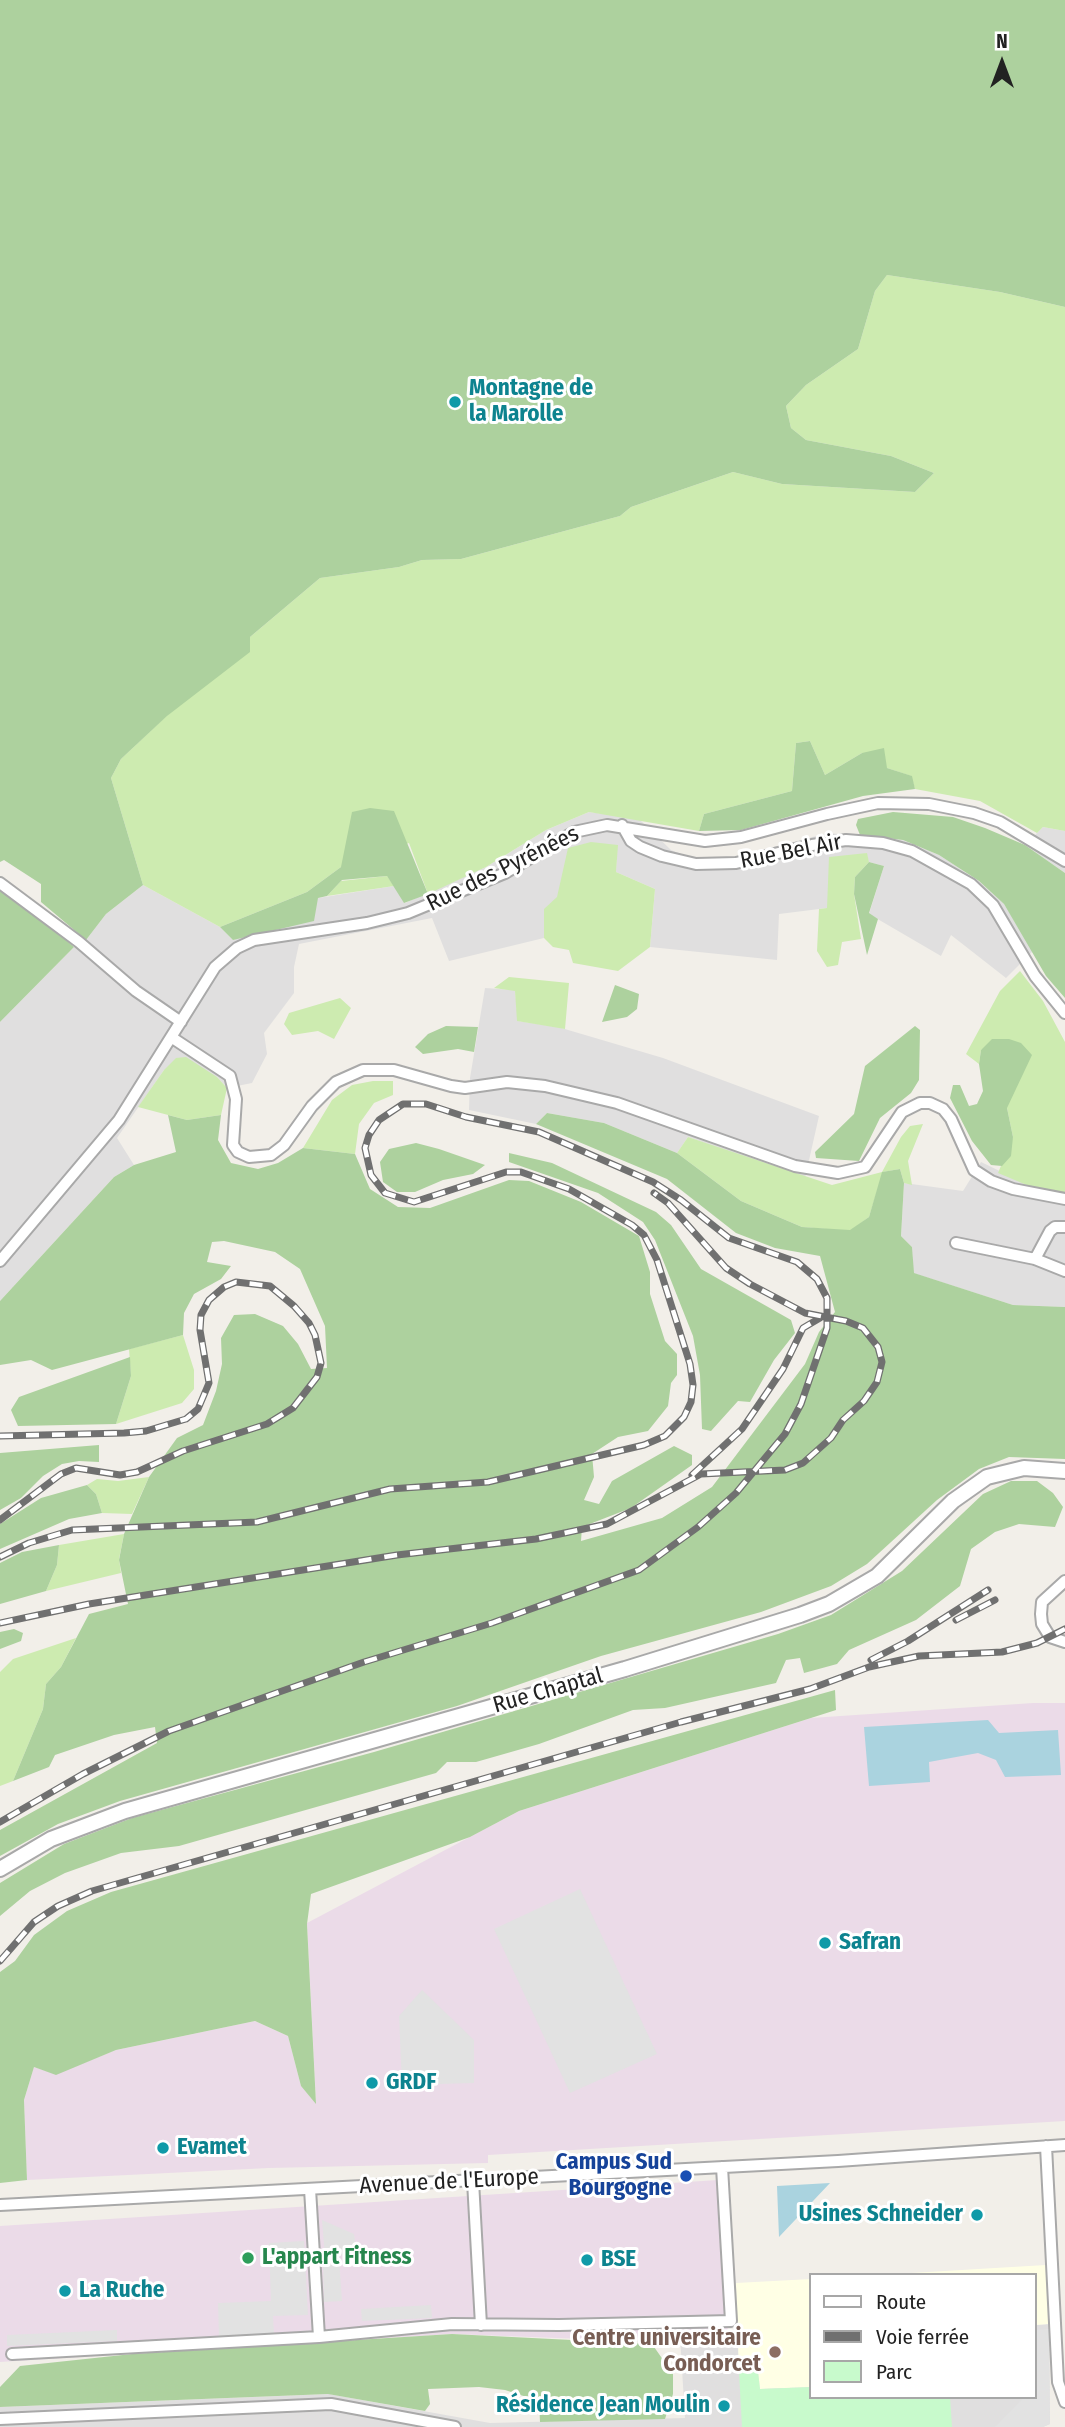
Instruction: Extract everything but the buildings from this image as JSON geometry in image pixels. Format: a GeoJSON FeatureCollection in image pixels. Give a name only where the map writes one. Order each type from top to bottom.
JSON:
{"type":"FeatureCollection","features":[{"type":"Feature","properties":{"kind":"street","name":"Rue des Pyrénées"},"geometry":{"type":"LineString","coordinates":[[0,1261],[104,1140],[215,967],[237,948],[254,940],[408,914],[482,884],[574,832],[607,825],[622,825],[705,841],[750,835],[878,803],[929,804],[1000,822],[1065,860]]}},
{"type":"Feature","properties":{"kind":"street","name":"Rue Bel Air"},"geometry":{"type":"LineString","coordinates":[[622,825],[631,841],[640,847],[662,856],[696,864],[736,863],[812,845],[846,841],[883,843],[912,851],[971,884],[993,905],[1035,976],[1065,1013]]}},
{"type":"Feature","properties":{"kind":"street"},"geometry":{"type":"LineString","coordinates":[[0,883],[79,942],[136,991],[181,1022]]}},
{"type":"Feature","properties":{"kind":"street"},"geometry":{"type":"LineString","coordinates":[[171,1037],[230,1076],[236,1099],[233,1145],[238,1153],[249,1157],[271,1155],[284,1145],[312,1107],[336,1082],[363,1070],[394,1070],[465,1088],[507,1082],[545,1086],[617,1103],[795,1166],[838,1173],[865,1167],[902,1112],[920,1103],[930,1103],[943,1109],[951,1119],[974,1170],[991,1181],[1013,1189],[1065,1199]]}},
{"type":"Feature","properties":{"kind":"street"},"geometry":{"type":"LineString","coordinates":[[1035,1259],[1050,1231],[1055,1227],[1065,1227]]}},
{"type":"Feature","properties":{"kind":"street"},"geometry":{"type":"LineString","coordinates":[[956,1243],[1035,1259],[1065,1271]]}},
{"type":"Feature","properties":{"kind":"street","name":"Rue Chaptal"},"geometry":{"type":"LineString","coordinates":[[0,1869],[51,1839],[125,1811],[625,1669],[800,1615],[829,1604],[877,1576],[953,1501],[987,1477],[1024,1468],[1065,1471]]}},
{"type":"Feature","properties":{"kind":"street"},"geometry":{"type":"LineString","coordinates":[[1065,1581],[1042,1602],[1041,1614],[1042,1624],[1050,1637],[1065,1642]]}},
{"type":"Feature","properties":{"kind":"street","name":"Avenue de l'Europe"},"geometry":{"type":"LineString","coordinates":[[0,2205],[722,2167],[1065,2145]]}},
{"type":"Feature","properties":{"kind":"street"},"geometry":{"type":"LineString","coordinates":[[1046,2146],[1059,2283],[1058,2382],[1065,2402]]}},
{"type":"Feature","properties":{"kind":"street"},"geometry":{"type":"LineString","coordinates":[[12,2354],[319,2337],[452,2324],[731,2321],[722,2167]]}},
{"type":"Feature","properties":{"kind":"street"},"geometry":{"type":"LineString","coordinates":[[472,2181],[481,2325]]}},
{"type":"Feature","properties":{"kind":"street"},"geometry":{"type":"LineString","coordinates":[[310,2189],[319,2337]]}},
{"type":"Feature","properties":{"kind":"street"},"geometry":{"type":"LineString","coordinates":[[0,2419],[331,2404],[455,2427]]}},
{"type":"Feature","properties":{"kind":"shaded area"},"geometry":{"type":"Polygon","coordinates":[[[589,812],[638,818],[671,850],[691,858],[723,860],[828,833],[903,840],[939,855],[979,881],[1004,904],[1033,951],[1006,978],[951,935],[941,956],[869,914],[884,866],[869,862],[866,853],[827,908],[779,914],[777,960],[650,947],[655,889],[616,872],[617,845],[544,910],[544,938],[449,961],[432,918],[299,944],[294,967],[294,993],[264,1033],[267,1054],[252,1083],[227,1088],[217,1077],[164,1070],[117,1138],[134,1165],[114,1177],[0,1301],[0,1022],[74,947],[86,940],[106,914],[143,885],[220,927],[233,940],[318,898],[394,886],[405,903],[486,867],[546,830],[589,812]]]}},
{"type":"Feature","properties":{"kind":"shaded area"},"geometry":{"type":"Polygon","coordinates":[[[1043,827],[1065,831],[1065,873],[1025,845],[1043,827]]]}},
{"type":"Feature","properties":{"kind":"shaded area"},"geometry":{"type":"Polygon","coordinates":[[[485,988],[515,990],[518,1021],[558,1027],[663,1058],[819,1116],[805,1178],[688,1137],[677,1153],[604,1123],[547,1113],[536,1124],[469,1110],[470,1078],[485,988]]]}},
{"type":"Feature","properties":{"kind":"shaded area"},"geometry":{"type":"Polygon","coordinates":[[[981,1162],[1041,1191],[1065,1194],[1065,1307],[1013,1305],[913,1273],[912,1247],[901,1236],[904,1183],[963,1191],[981,1162]]]}},
{"type":"Feature","properties":{"kind":"shaded area","name":"Safran"},"geometry":{"type":"Polygon","coordinates":[[[1065,1703],[1065,2121],[488,2155],[488,2163],[269,2168],[27,2180],[24,2100],[34,2067],[56,2074],[116,2050],[255,2021],[288,2036],[301,2086],[316,2102],[307,1923],[519,1811],[811,1718],[1065,1703]]]}},
{"type":"Feature","properties":{"kind":"shaded area"},"geometry":{"type":"Polygon","coordinates":[[[580,1889],[657,2054],[570,2093],[494,1929],[580,1889]]]}},
{"type":"Feature","properties":{"kind":"shaded area"},"geometry":{"type":"Polygon","coordinates":[[[422,1990],[474,2040],[474,2083],[402,2085],[399,2016],[422,1990]]]}},
{"type":"Feature","properties":{"kind":"shaded area"},"geometry":{"type":"Polygon","coordinates":[[[718,2180],[728,2333],[609,2340],[452,2334],[0,2362],[0,2226],[718,2180]]]}},
{"type":"Feature","properties":{"kind":"shaded area"},"geometry":{"type":"Polygon","coordinates":[[[322,2220],[354,2234],[357,2255],[325,2256],[322,2220]]]}},
{"type":"Feature","properties":{"kind":"shaded area"},"geometry":{"type":"Polygon","coordinates":[[[304,2241],[308,2315],[273,2316],[274,2335],[219,2337],[218,2303],[271,2301],[269,2243],[304,2241]]]}},
{"type":"Feature","properties":{"kind":"shaded area"},"geometry":{"type":"Polygon","coordinates":[[[339,2257],[342,2301],[324,2302],[323,2258],[339,2257]]]}},
{"type":"Feature","properties":{"kind":"shaded area"},"geometry":{"type":"Polygon","coordinates":[[[1046,2265],[1049,2324],[1037,2325],[1037,2273],[911,2273],[1046,2265]]]}},
{"type":"Feature","properties":{"kind":"shaded area","name":"Centre universitaire Condorcet"},"geometry":{"type":"Polygon","coordinates":[[[810,2279],[810,2387],[760,2389],[758,2371],[739,2372],[736,2283],[810,2279]]]}},
{"type":"Feature","properties":{"kind":"shaded area"},"geometry":{"type":"Polygon","coordinates":[[[431,2305],[432,2318],[362,2321],[361,2309],[431,2305]]]}},
{"type":"Feature","properties":{"kind":"shaded area"},"geometry":{"type":"Polygon","coordinates":[[[1049,2324],[1050,2424],[1043,2427],[0,2427],[0,2407],[329,2394],[490,2423],[685,2418],[680,2336],[728,2333],[738,2334],[739,2371],[760,2388],[810,2387],[810,2399],[1037,2399],[1037,2325],[1049,2324]]]}},
{"type":"Feature","properties":{"kind":"shaded area"},"geometry":{"type":"Polygon","coordinates":[[[1049,2329],[1050,2424],[1043,2427],[995,2427],[1022,2399],[1037,2399],[1037,2330],[1049,2329]]]}},
{"type":"Feature","properties":{"kind":"shaded area"},"geometry":{"type":"Polygon","coordinates":[[[117,2330],[117,2341],[7,2346],[7,2335],[117,2330]]]}},
{"type":"Feature","properties":{"kind":"green space"},"geometry":{"type":"Polygon","coordinates":[[[0,0],[1065,0],[1065,307],[1000,292],[887,275],[875,291],[858,349],[806,385],[786,406],[791,428],[806,440],[891,456],[934,473],[915,492],[782,484],[733,472],[631,507],[620,516],[461,559],[422,560],[399,567],[320,578],[250,637],[250,652],[167,716],[121,759],[111,778],[143,885],[106,914],[86,940],[41,902],[41,884],[4,860],[0,862],[0,0]]]}},
{"type":"Feature","properties":{"kind":"green space"},"geometry":{"type":"Polygon","coordinates":[[[887,275],[1000,292],[1065,307],[1065,831],[1043,827],[1037,833],[980,801],[915,789],[911,776],[887,768],[862,753],[825,775],[810,741],[796,743],[792,791],[704,814],[699,831],[589,812],[546,830],[486,867],[428,894],[409,843],[341,867],[307,892],[220,927],[143,885],[111,778],[121,759],[250,637],[320,578],[399,567],[422,560],[461,559],[620,516],[631,507],[733,472],[782,484],[915,492],[934,473],[891,456],[806,440],[791,428],[786,406],[806,385],[858,349],[875,291],[887,275]]]}},
{"type":"Feature","properties":{"kind":"green space"},"geometry":{"type":"Polygon","coordinates":[[[810,741],[825,775],[862,753],[884,748],[887,768],[912,776],[915,789],[863,796],[741,830],[699,831],[704,814],[792,791],[796,743],[810,741]]]}},
{"type":"Feature","properties":{"kind":"green space"},"geometry":{"type":"Polygon","coordinates":[[[370,808],[394,811],[428,894],[404,903],[387,876],[342,880],[327,896],[318,898],[314,921],[233,940],[220,927],[307,892],[341,867],[352,812],[370,808]]]}},
{"type":"Feature","properties":{"kind":"green space"},"geometry":{"type":"Polygon","coordinates":[[[893,812],[953,817],[985,828],[1025,845],[1065,873],[1065,998],[1046,976],[1004,904],[979,881],[939,855],[903,840],[860,835],[856,825],[858,819],[893,812]]]}},
{"type":"Feature","properties":{"kind":"green space"},"geometry":{"type":"Polygon","coordinates":[[[591,842],[618,845],[616,872],[655,889],[650,947],[618,971],[573,963],[569,950],[553,947],[544,938],[544,909],[557,897],[568,848],[591,842]]]}},
{"type":"Feature","properties":{"kind":"green space"},"geometry":{"type":"Polygon","coordinates":[[[867,853],[869,862],[855,877],[854,894],[861,939],[842,942],[838,965],[827,967],[817,951],[819,909],[827,908],[829,857],[867,853]]]}},
{"type":"Feature","properties":{"kind":"green space"},"geometry":{"type":"Polygon","coordinates":[[[869,862],[884,866],[869,913],[878,919],[867,955],[854,894],[855,877],[869,862]]]}},
{"type":"Feature","properties":{"kind":"green space"},"geometry":{"type":"Polygon","coordinates":[[[387,876],[394,886],[327,896],[341,881],[387,876]]]}},
{"type":"Feature","properties":{"kind":"green space"},"geometry":{"type":"Polygon","coordinates":[[[0,891],[39,917],[74,947],[0,1022],[0,891]]]}},
{"type":"Feature","properties":{"kind":"green space"},"geometry":{"type":"Polygon","coordinates":[[[1020,971],[1043,1001],[1065,1042],[1065,1194],[1041,1191],[998,1173],[1013,1137],[1007,1108],[1009,1039],[981,1050],[979,1064],[966,1054],[1000,991],[1020,971]]]}},
{"type":"Feature","properties":{"kind":"green space"},"geometry":{"type":"Polygon","coordinates":[[[509,977],[569,983],[565,1029],[517,1021],[515,991],[494,988],[509,977]]]}},
{"type":"Feature","properties":{"kind":"green space"},"geometry":{"type":"Polygon","coordinates":[[[615,985],[639,994],[637,1009],[627,1017],[602,1022],[615,985]]]}},
{"type":"Feature","properties":{"kind":"green space"},"geometry":{"type":"Polygon","coordinates":[[[340,998],[351,1008],[334,1039],[318,1031],[292,1035],[284,1024],[289,1013],[340,998]]]}},
{"type":"Feature","properties":{"kind":"green space"},"geometry":{"type":"Polygon","coordinates":[[[446,1026],[478,1027],[474,1052],[458,1049],[423,1054],[415,1047],[428,1034],[446,1026]]]}},
{"type":"Feature","properties":{"kind":"green space"},"geometry":{"type":"Polygon","coordinates":[[[915,1026],[920,1030],[919,1080],[911,1093],[880,1118],[859,1161],[816,1158],[815,1152],[854,1114],[865,1066],[915,1026]]]}},
{"type":"Feature","properties":{"kind":"green space"},"geometry":{"type":"Polygon","coordinates":[[[992,1039],[1009,1039],[1021,1043],[1032,1055],[1007,1108],[1013,1137],[1011,1156],[1002,1166],[991,1165],[972,1141],[950,1098],[953,1085],[960,1085],[969,1106],[977,1104],[983,1091],[979,1064],[981,1050],[992,1039]]]}},
{"type":"Feature","properties":{"kind":"green space"},"geometry":{"type":"Polygon","coordinates":[[[186,1057],[217,1077],[227,1088],[221,1115],[187,1120],[138,1107],[164,1070],[176,1058],[186,1057]]]}},
{"type":"Feature","properties":{"kind":"green space"},"geometry":{"type":"Polygon","coordinates":[[[393,1081],[393,1095],[374,1103],[359,1124],[355,1154],[303,1148],[332,1100],[352,1085],[393,1081]]]}},
{"type":"Feature","properties":{"kind":"green space"},"geometry":{"type":"Polygon","coordinates":[[[547,1113],[604,1123],[677,1153],[741,1201],[802,1227],[850,1230],[869,1217],[882,1172],[900,1169],[904,1183],[901,1236],[912,1247],[914,1273],[1013,1305],[1065,1307],[1065,1459],[1009,1457],[979,1469],[937,1500],[867,1564],[831,1586],[761,1612],[601,1656],[457,1706],[120,1801],[58,1824],[0,1856],[0,1830],[157,1743],[155,1727],[114,1735],[55,1755],[49,1767],[13,1781],[43,1709],[46,1684],[61,1667],[89,1614],[128,1604],[119,1560],[124,1534],[149,1477],[177,1438],[203,1425],[216,1391],[222,1364],[221,1338],[234,1315],[255,1314],[283,1326],[298,1344],[311,1369],[327,1368],[325,1326],[300,1269],[275,1252],[224,1241],[212,1242],[207,1262],[231,1266],[221,1279],[194,1294],[184,1313],[183,1335],[52,1370],[31,1360],[0,1365],[0,1301],[114,1177],[134,1165],[176,1152],[168,1115],[187,1120],[221,1115],[218,1140],[231,1163],[258,1169],[278,1163],[303,1148],[355,1154],[370,1189],[398,1207],[430,1208],[509,1180],[529,1181],[581,1202],[639,1236],[650,1272],[650,1294],[665,1341],[677,1354],[677,1375],[671,1383],[668,1406],[648,1431],[618,1437],[592,1454],[594,1477],[584,1500],[599,1504],[612,1481],[674,1446],[692,1455],[692,1465],[631,1508],[582,1527],[581,1541],[662,1518],[712,1487],[805,1364],[819,1332],[835,1312],[820,1256],[775,1248],[736,1233],[667,1179],[536,1124],[547,1113]]]}},
{"type":"Feature","properties":{"kind":"green space"},"geometry":{"type":"Polygon","coordinates":[[[923,1124],[908,1161],[912,1185],[904,1183],[900,1169],[883,1172],[869,1217],[850,1231],[802,1227],[741,1201],[677,1153],[688,1137],[832,1185],[882,1172],[910,1126],[923,1124]]]}},
{"type":"Feature","properties":{"kind":"green space"},"geometry":{"type":"Polygon","coordinates":[[[416,1143],[485,1165],[473,1174],[443,1180],[415,1192],[397,1192],[383,1182],[380,1162],[389,1149],[416,1143]]]}},
{"type":"Feature","properties":{"kind":"green space"},"geometry":{"type":"Polygon","coordinates":[[[509,1153],[552,1163],[656,1212],[671,1225],[701,1269],[791,1320],[795,1333],[774,1360],[750,1402],[738,1401],[711,1431],[702,1429],[700,1375],[693,1336],[655,1240],[643,1222],[598,1193],[509,1162],[509,1153]]]}},
{"type":"Feature","properties":{"kind":"green space"},"geometry":{"type":"Polygon","coordinates":[[[183,1335],[194,1370],[194,1389],[182,1403],[116,1424],[131,1376],[129,1349],[183,1335]]]}},
{"type":"Feature","properties":{"kind":"green space"},"geometry":{"type":"Polygon","coordinates":[[[130,1357],[131,1376],[116,1424],[18,1426],[11,1410],[19,1397],[130,1357]]]}},
{"type":"Feature","properties":{"kind":"green space"},"geometry":{"type":"Polygon","coordinates":[[[99,1445],[99,1462],[62,1464],[43,1476],[21,1498],[0,1510],[0,1453],[99,1445]]]}},
{"type":"Feature","properties":{"kind":"green space"},"geometry":{"type":"Polygon","coordinates":[[[149,1477],[132,1514],[102,1513],[96,1494],[87,1485],[97,1479],[118,1481],[149,1477]]]}},
{"type":"Feature","properties":{"kind":"green space"},"geometry":{"type":"Polygon","coordinates":[[[1011,1481],[1037,1481],[1053,1493],[1063,1507],[1055,1527],[1019,1524],[995,1532],[971,1549],[960,1586],[916,1620],[849,1650],[837,1664],[804,1673],[800,1658],[786,1660],[776,1683],[665,1708],[633,1710],[539,1744],[476,1762],[447,1762],[436,1773],[179,1846],[121,1853],[65,1873],[30,1891],[0,1916],[0,1883],[64,1844],[132,1818],[374,1752],[778,1634],[831,1615],[902,1571],[983,1494],[1011,1481]]]}},
{"type":"Feature","properties":{"kind":"green space"},"geometry":{"type":"Polygon","coordinates":[[[87,1485],[96,1494],[102,1513],[69,1519],[0,1549],[0,1524],[41,1498],[87,1485]]]}},
{"type":"Feature","properties":{"kind":"green space"},"geometry":{"type":"Polygon","coordinates":[[[124,1534],[119,1559],[121,1573],[46,1591],[57,1565],[59,1545],[124,1534]]]}},
{"type":"Feature","properties":{"kind":"green space"},"geometry":{"type":"Polygon","coordinates":[[[59,1545],[57,1565],[46,1591],[0,1604],[0,1563],[22,1552],[59,1545]]]}},
{"type":"Feature","properties":{"kind":"green space"},"geometry":{"type":"Polygon","coordinates":[[[14,1629],[23,1633],[21,1641],[0,1649],[0,1632],[14,1629]]]}},
{"type":"Feature","properties":{"kind":"green space"},"geometry":{"type":"Polygon","coordinates":[[[76,1638],[61,1667],[46,1684],[43,1709],[13,1781],[0,1786],[0,1672],[13,1659],[76,1638]]]}},
{"type":"Feature","properties":{"kind":"green space"},"geometry":{"type":"Polygon","coordinates":[[[835,1690],[836,1710],[519,1811],[470,1837],[311,1894],[307,1924],[316,2104],[301,2086],[288,2036],[255,2021],[116,2050],[56,2075],[34,2067],[24,2100],[27,2180],[0,2183],[0,1972],[15,1961],[34,1935],[67,1911],[111,1892],[835,1690]]]}},
{"type":"Feature","properties":{"kind":"green space"},"geometry":{"type":"Polygon","coordinates":[[[452,2334],[652,2344],[673,2374],[673,2394],[665,2419],[540,2422],[539,2401],[505,2390],[479,2387],[428,2389],[430,2404],[425,2411],[328,2394],[0,2407],[0,2387],[20,2366],[132,2354],[452,2334]]]}},
{"type":"Feature","properties":{"kind":"green space"},"geometry":{"type":"Polygon","coordinates":[[[758,2371],[760,2389],[810,2387],[810,2399],[950,2399],[952,2427],[742,2427],[739,2372],[758,2371]]]}},
{"type":"Feature","properties":{"kind":"water"},"geometry":{"type":"Polygon","coordinates":[[[988,1720],[999,1733],[1058,1730],[1061,1775],[1005,1777],[996,1760],[978,1753],[929,1762],[930,1782],[869,1786],[864,1727],[988,1720]]]}},
{"type":"Feature","properties":{"kind":"water"},"geometry":{"type":"Polygon","coordinates":[[[830,2183],[779,2237],[777,2186],[830,2183]]]}},
{"type":"Feature","properties":{"kind":"railway"},"geometry":{"type":"LineString","coordinates":[[0,1557],[29,1543],[72,1530],[257,1522],[390,1489],[488,1482],[644,1445],[665,1436],[684,1417],[691,1402],[693,1385],[690,1364],[657,1260],[644,1235],[632,1225],[569,1189],[521,1172],[506,1172],[414,1202],[385,1193],[371,1175],[365,1148],[369,1135],[379,1120],[403,1104],[426,1104],[466,1117],[539,1132],[653,1182],[681,1200],[729,1238],[797,1262],[817,1279],[827,1298],[827,1328],[801,1404],[785,1434],[736,1493],[698,1527],[639,1570],[492,1623],[364,1662],[169,1731],[83,1774],[0,1822]]}},
{"type":"Feature","properties":{"kind":"railway"},"geometry":{"type":"LineString","coordinates":[[0,1623],[89,1604],[397,1555],[536,1539],[607,1524],[701,1474],[785,1470],[803,1463],[831,1438],[843,1420],[864,1401],[877,1382],[882,1362],[878,1347],[863,1328],[846,1321],[805,1313],[726,1268],[668,1203],[654,1193]]}},
{"type":"Feature","properties":{"kind":"railway"},"geometry":{"type":"LineString","coordinates":[[0,1436],[146,1431],[186,1419],[198,1409],[209,1383],[200,1330],[201,1315],[209,1300],[224,1287],[236,1282],[270,1286],[294,1306],[309,1323],[315,1335],[321,1363],[317,1377],[293,1408],[267,1424],[183,1451],[137,1472],[120,1475],[76,1468],[61,1474],[0,1520]]}},
{"type":"Feature","properties":{"kind":"railway"},"geometry":{"type":"LineString","coordinates":[[692,1475],[742,1429],[783,1369],[803,1328],[820,1318]]}},
{"type":"Feature","properties":{"kind":"railway"},"geometry":{"type":"LineString","coordinates":[[871,1660],[908,1641],[988,1590]]}},
{"type":"Feature","properties":{"kind":"railway"},"geometry":{"type":"LineString","coordinates":[[956,1620],[995,1600]]}},
{"type":"Feature","properties":{"kind":"railway"},"geometry":{"type":"LineString","coordinates":[[0,1961],[34,1922],[58,1906],[92,1891],[681,1722],[810,1689],[869,1667],[919,1656],[1002,1652],[1037,1643],[1065,1629]]}},
{"type":"Feature","properties":{"kind":"place","name":"Montagne de la Marolle"},"geometry":{"type":"Point","coordinates":[455,402]}},
{"type":"Feature","properties":{"kind":"place","name":"Safran"},"geometry":{"type":"Point","coordinates":[825,1943]}},
{"type":"Feature","properties":{"kind":"place","name":"GRDF"},"geometry":{"type":"Point","coordinates":[372,2083]}},
{"type":"Feature","properties":{"kind":"place","name":"Evamet"},"geometry":{"type":"Point","coordinates":[163,2148]}},
{"type":"Feature","properties":{"kind":"place","name":"Campus Sud Bourgogne"},"geometry":{"type":"Point","coordinates":[686,2176]}},
{"type":"Feature","properties":{"kind":"place","name":"Usines Schneider"},"geometry":{"type":"Point","coordinates":[977,2215]}},
{"type":"Feature","properties":{"kind":"place","name":"L'appart Fitness"},"geometry":{"type":"Point","coordinates":[248,2258]}},
{"type":"Feature","properties":{"kind":"place","name":"BSE"},"geometry":{"type":"Point","coordinates":[587,2260]}},
{"type":"Feature","properties":{"kind":"place","name":"La Ruche"},"geometry":{"type":"Point","coordinates":[65,2291]}},
{"type":"Feature","properties":{"kind":"place","name":"Centre universitaire Condorcet"},"geometry":{"type":"Point","coordinates":[775,2352]}},
{"type":"Feature","properties":{"kind":"place","name":"Résidence Jean Moulin"},"geometry":{"type":"Point","coordinates":[724,2406]}}]}
